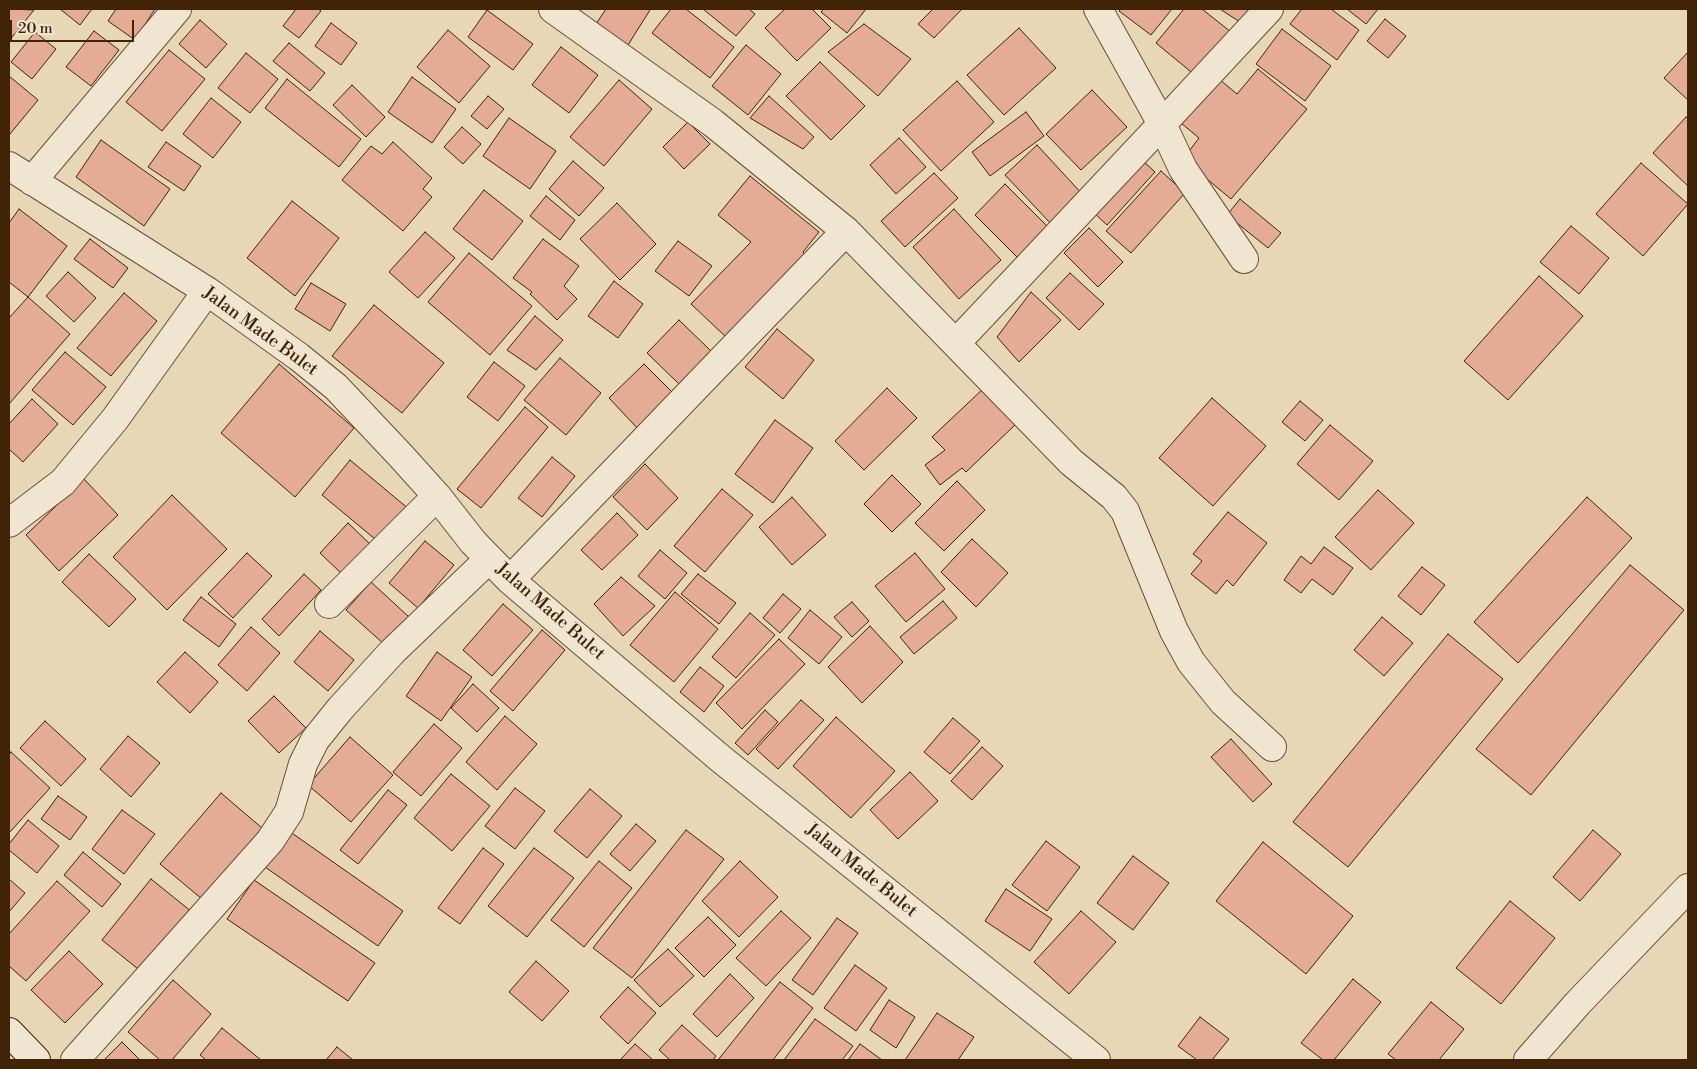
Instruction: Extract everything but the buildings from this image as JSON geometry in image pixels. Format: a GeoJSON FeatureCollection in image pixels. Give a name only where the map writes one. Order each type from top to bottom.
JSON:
{"type":"FeatureCollection","features":[{"type":"Feature","properties":{"kind":"street"},"geometry":{"type":"LineString","coordinates":[[32,181],[177,9]]}},
{"type":"Feature","properties":{"kind":"street"},"geometry":{"type":"LineString","coordinates":[[553,9],[713,123],[846,231],[1071,462],[1114,497],[1125,511],[1174,631],[1190,662],[1222,702],[1272,747]]}},
{"type":"Feature","properties":{"kind":"street"},"geometry":{"type":"LineString","coordinates":[[1098,9],[1162,124],[1183,169],[1244,259]]}},
{"type":"Feature","properties":{"kind":"street"},"geometry":{"type":"LineString","coordinates":[[956,343],[1269,9]]}},
{"type":"Feature","properties":{"kind":"street","name":"Jalan Made Bulet"},"geometry":{"type":"LineString","coordinates":[[9,166],[207,292],[299,357],[336,387],[401,456],[437,496],[473,542],[510,580],[721,759],[1096,1060]]}},
{"type":"Feature","properties":{"kind":"street"},"geometry":{"type":"LineString","coordinates":[[510,580],[846,231]]}},
{"type":"Feature","properties":{"kind":"street"},"geometry":{"type":"LineString","coordinates":[[9,523],[63,482],[115,420],[207,292]]}},
{"type":"Feature","properties":{"kind":"street"},"geometry":{"type":"LineString","coordinates":[[329,604],[437,496]]}},
{"type":"Feature","properties":{"kind":"street"},"geometry":{"type":"LineString","coordinates":[[75,1060],[270,841],[289,812],[303,764],[315,740],[340,709],[392,652],[489,559]]}},
{"type":"Feature","properties":{"kind":"street"},"geometry":{"type":"LineString","coordinates":[[1528,1060],[1578,1003],[1688,888]]}},
{"type":"Feature","properties":{"kind":"street"},"geometry":{"type":"LineString","coordinates":[[9,1032],[36,1060]]}}]}
